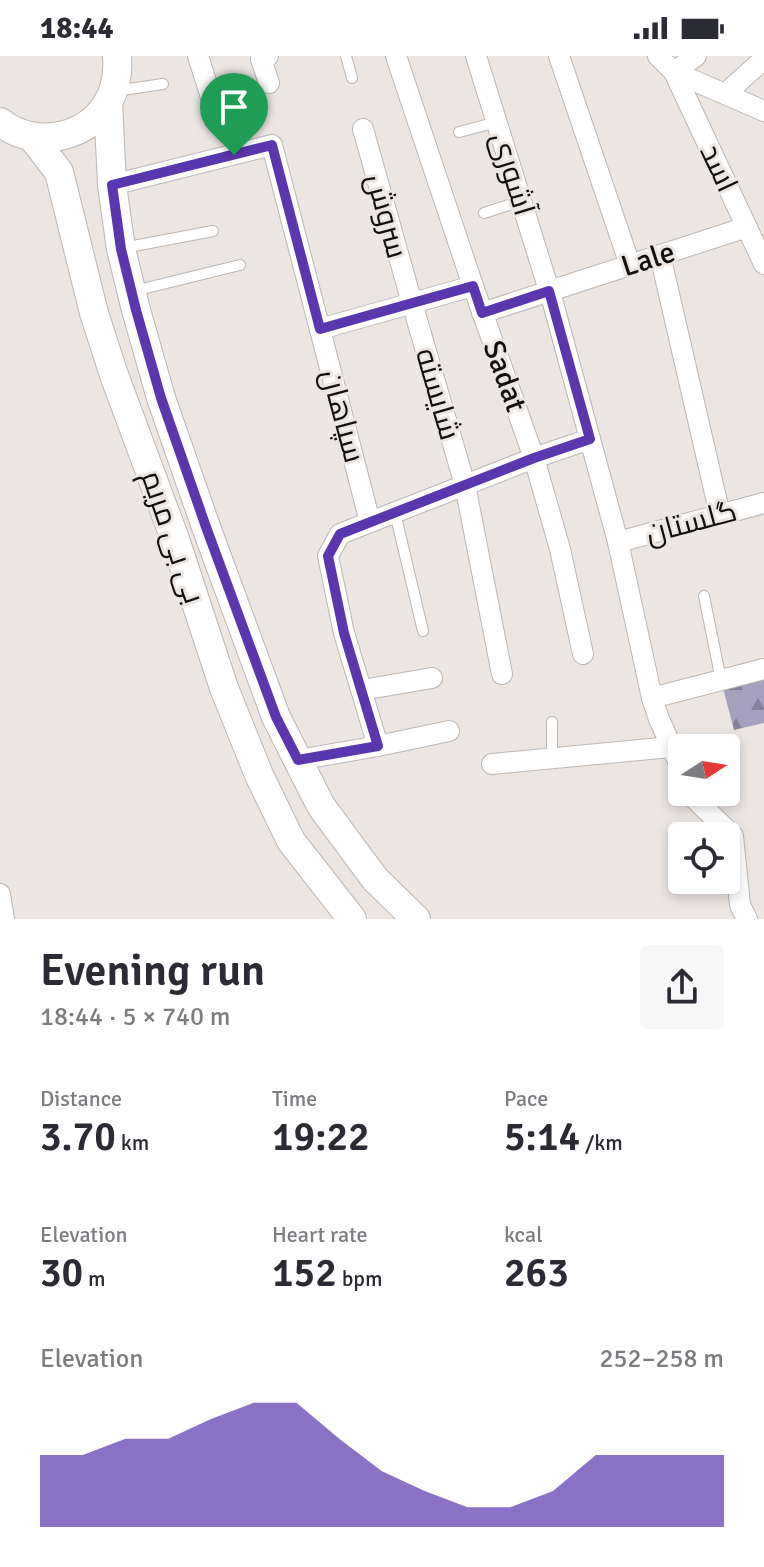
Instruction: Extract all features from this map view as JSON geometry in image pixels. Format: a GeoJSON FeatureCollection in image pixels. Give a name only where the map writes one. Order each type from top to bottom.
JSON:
{"type":"FeatureCollection","features":[{"type":"Feature","properties":{"kind":"street","name":"بی بی مریم"},"geometry":{"type":"LineString","coordinates":[[117,56],[118,72],[111,96],[112,185],[121,249],[161,398],[276,717],[321,806],[375,879],[416,919]]}},
{"type":"Feature","properties":{"kind":"street"},"geometry":{"type":"LineString","coordinates":[[198,56],[216,113]]}},
{"type":"Feature","properties":{"kind":"street"},"geometry":{"type":"LineString","coordinates":[[268,56],[261,59],[269,83]]}},
{"type":"Feature","properties":{"kind":"street","name":"Sadat"},"geometry":{"type":"LineString","coordinates":[[396,56],[534,458],[560,549],[583,654]]}},
{"type":"Feature","properties":{"kind":"street","name":"آشوری"},"geometry":{"type":"LineString","coordinates":[[476,56],[549,291],[618,542],[652,698],[668,740]]}},
{"type":"Feature","properties":{"kind":"street"},"geometry":{"type":"LineString","coordinates":[[559,56],[630,265]]}},
{"type":"Feature","properties":{"kind":"street"},"geometry":{"type":"LineString","coordinates":[[658,56],[674,72],[764,111]]}},
{"type":"Feature","properties":{"kind":"street"},"geometry":{"type":"LineString","coordinates":[[674,72],[696,56]]}},
{"type":"Feature","properties":{"kind":"street"},"geometry":{"type":"LineString","coordinates":[[725,94],[764,59]]}},
{"type":"Feature","properties":{"kind":"street","name":"اسد"},"geometry":{"type":"LineString","coordinates":[[674,72],[764,264]]}},
{"type":"Feature","properties":{"kind":"street"},"geometry":{"type":"LineString","coordinates":[[0,122],[9,129],[32,137],[69,135],[89,124],[111,96]]}},
{"type":"Feature","properties":{"kind":"street","name":"سروش"},"geometry":{"type":"LineString","coordinates":[[363,129],[412,303]]}},
{"type":"Feature","properties":{"kind":"street","name":"بی بی مریم"},"geometry":{"type":"LineString","coordinates":[[32,137],[59,172],[94,313],[114,375],[175,539],[224,688],[259,775],[291,841],[352,919]]}},
{"type":"Feature","properties":{"kind":"street","name":"سپاهان"},"geometry":{"type":"LineString","coordinates":[[112,185],[272,145],[370,522]]}},
{"type":"Feature","properties":{"kind":"street","name":"Lale"},"geometry":{"type":"LineString","coordinates":[[482,313],[747,227]]}},
{"type":"Feature","properties":{"kind":"street"},"geometry":{"type":"LineString","coordinates":[[660,255],[720,515]]}},
{"type":"Feature","properties":{"kind":"street"},"geometry":{"type":"LineString","coordinates":[[320,329],[473,286]]}},
{"type":"Feature","properties":{"kind":"street","name":"شایسته"},"geometry":{"type":"LineString","coordinates":[[412,303],[465,485],[502,674]]}},
{"type":"Feature","properties":{"kind":"street"},"geometry":{"type":"LineString","coordinates":[[378,746],[344,633],[328,556],[340,534],[590,439]]}},
{"type":"Feature","properties":{"kind":"street","name":"گلستان"},"geometry":{"type":"LineString","coordinates":[[618,542],[764,503]]}},
{"type":"Feature","properties":{"kind":"street"},"geometry":{"type":"LineString","coordinates":[[652,698],[764,669]]}},
{"type":"Feature","properties":{"kind":"street"},"geometry":{"type":"LineString","coordinates":[[362,690],[432,678]]}},
{"type":"Feature","properties":{"kind":"street"},"geometry":{"type":"LineString","coordinates":[[298,760],[449,731]]}},
{"type":"Feature","properties":{"kind":"street"},"geometry":{"type":"LineString","coordinates":[[492,764],[668,747]]}},
{"type":"Feature","properties":{"kind":"street"},"geometry":{"type":"LineString","coordinates":[[702,806],[733,836],[740,905],[747,919]]}},
{"type":"Feature","properties":{"kind":"street"},"geometry":{"type":"LineString","coordinates":[[0,894],[4,919]]}},
{"type":"Feature","properties":{"kind":"lane"},"geometry":{"type":"LineString","coordinates":[[346,56],[352,78]]}},
{"type":"Feature","properties":{"kind":"lane"},"geometry":{"type":"LineString","coordinates":[[111,96],[163,84]]}},
{"type":"Feature","properties":{"kind":"lane"},"geometry":{"type":"LineString","coordinates":[[459,132],[497,122]]}},
{"type":"Feature","properties":{"kind":"lane"},"geometry":{"type":"LineString","coordinates":[[484,213],[521,201]]}},
{"type":"Feature","properties":{"kind":"lane"},"geometry":{"type":"LineString","coordinates":[[121,249],[213,231]]}},
{"type":"Feature","properties":{"kind":"lane"},"geometry":{"type":"LineString","coordinates":[[132,292],[240,265]]}},
{"type":"Feature","properties":{"kind":"lane"},"geometry":{"type":"LineString","coordinates":[[395,513],[423,631]]}},
{"type":"Feature","properties":{"kind":"lane"},"geometry":{"type":"LineString","coordinates":[[704,596],[721,680]]}},
{"type":"Feature","properties":{"kind":"lane"},"geometry":{"type":"LineString","coordinates":[[552,722],[552,758]]}},
{"type":"Feature","properties":{"kind":"green space"},"geometry":{"type":"Polygon","coordinates":[[[764,677],[764,723],[734,730],[723,688],[764,677]]]}},
{"type":"Feature","properties":{"kind":"route"},"geometry":{"type":"LineString","coordinates":[[272,145],[320,329],[473,286],[482,313],[549,291],[590,439],[340,534],[328,556],[344,633],[378,746],[298,760],[276,717],[161,398],[121,249],[112,185],[234,155],[272,145]]}}]}
